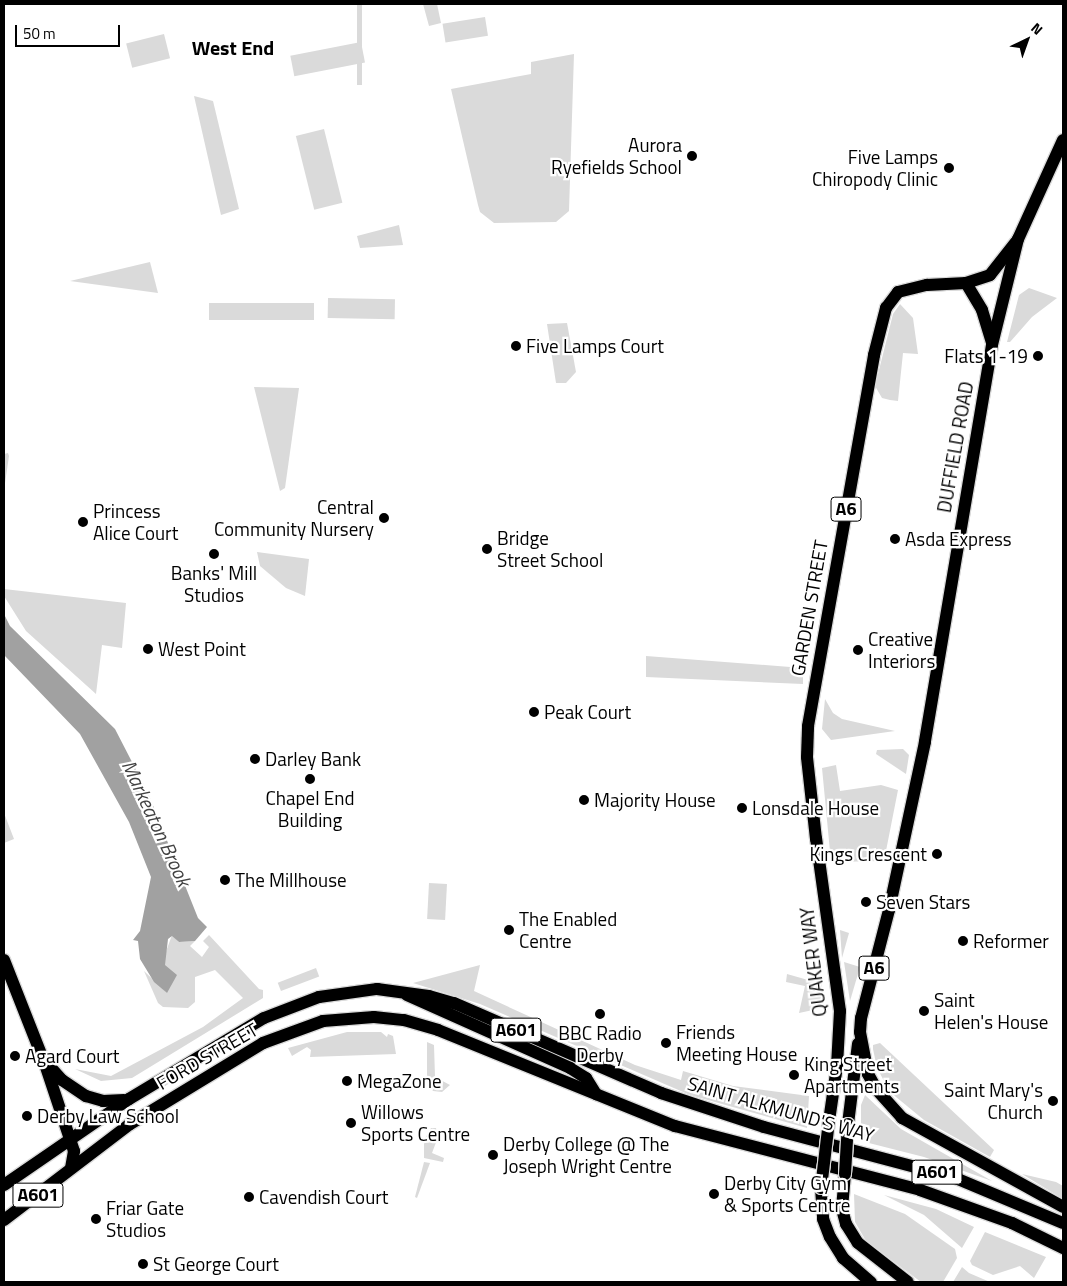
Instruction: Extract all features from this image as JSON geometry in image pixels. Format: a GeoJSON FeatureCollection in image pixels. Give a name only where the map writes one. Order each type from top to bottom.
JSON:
{"type":"FeatureCollection","features":[{"type":"Feature","properties":{"kind":"main road","name":"DUFFIELD ROAD"},"geometry":{"type":"LineString","coordinates":[[860,1032],[861,1018],[891,904],[919,772],[992,345],[1018,239],[1063,140]]}},
{"type":"Feature","properties":{"kind":"main road","name":"A6"},"geometry":{"type":"LineString","coordinates":[[966,283],[994,272],[1018,239]]}},
{"type":"Feature","properties":{"kind":"main road","name":"GARDEN STREET"},"geometry":{"type":"LineString","coordinates":[[807,753],[810,707],[858,436],[874,355],[886,308],[894,296],[910,288],[966,283]]}},
{"type":"Feature","properties":{"kind":"main road"},"geometry":{"type":"LineString","coordinates":[[966,283],[982,310],[992,345]]}},
{"type":"Feature","properties":{"kind":"main road","name":"QUAKER WAY"},"geometry":{"type":"LineString","coordinates":[[807,753],[816,839],[840,1011],[839,1048],[821,1188],[823,1219],[830,1237],[844,1258],[871,1282]]}},
{"type":"Feature","properties":{"kind":"main road"},"geometry":{"type":"LineString","coordinates":[[4,960],[43,1059],[70,1137],[74,1160],[71,1168]]}},
{"type":"Feature","properties":{"kind":"main road","name":"SAINT ALKMUND'S WAY"},"geometry":{"type":"LineString","coordinates":[[319,997],[377,989],[429,996],[475,1011],[628,1080],[728,1117],[953,1177],[1063,1223]]}},
{"type":"Feature","properties":{"kind":"main road"},"geometry":{"type":"LineString","coordinates":[[401,991],[422,1004],[580,1073],[596,1094]]}},
{"type":"Feature","properties":{"kind":"main road","name":"FORD STREET"},"geometry":{"type":"LineString","coordinates":[[4,1185],[70,1137],[129,1098],[264,1018],[319,997]]}},
{"type":"Feature","properties":{"kind":"main road","name":"FORD STREET"},"geometry":{"type":"LineString","coordinates":[[4,1220],[71,1168],[160,1104],[264,1043],[324,1021],[363,1017],[404,1020]]}},
{"type":"Feature","properties":{"kind":"main road","name":"SAINT ALKMUND'S WAY"},"geometry":{"type":"LineString","coordinates":[[404,1020],[438,1030],[674,1126],[920,1190],[1012,1223],[1063,1248]]}},
{"type":"Feature","properties":{"kind":"main road"},"geometry":{"type":"LineString","coordinates":[[860,1032],[848,1124],[843,1193],[846,1224],[858,1243],[908,1282]]}},
{"type":"Feature","properties":{"kind":"main road","name":"SAINT ALKMUND'S WAY"},"geometry":{"type":"LineString","coordinates":[[860,1032],[868,1074],[877,1090],[902,1118],[1063,1208]]}},
{"type":"Feature","properties":{"kind":"main road"},"geometry":{"type":"LineString","coordinates":[[43,1059],[75,1090],[92,1099],[114,1102],[129,1098]]}},
{"type":"Feature","properties":{"kind":"shaded area"},"geometry":{"type":"Polygon","coordinates":[[[357,4],[362,4],[362,85],[357,85],[357,4]]]}},
{"type":"Feature","properties":{"kind":"shaded area"},"geometry":{"type":"Polygon","coordinates":[[[423,4],[437,4],[441,23],[429,26],[423,4]]]}},
{"type":"Feature","properties":{"kind":"shaded area"},"geometry":{"type":"Polygon","coordinates":[[[485,17],[488,36],[446,42],[443,24],[485,17]]]}},
{"type":"Feature","properties":{"kind":"shaded area"},"geometry":{"type":"Polygon","coordinates":[[[164,34],[170,58],[132,68],[126,43],[164,34]]]}},
{"type":"Feature","properties":{"kind":"shaded area"},"geometry":{"type":"Polygon","coordinates":[[[361,42],[365,63],[294,76],[290,56],[361,42]]]}},
{"type":"Feature","properties":{"kind":"shaded area"},"geometry":{"type":"Polygon","coordinates":[[[574,54],[569,211],[556,222],[494,223],[480,212],[451,89],[531,74],[531,62],[574,54]]]}},
{"type":"Feature","properties":{"kind":"shaded area"},"geometry":{"type":"Polygon","coordinates":[[[194,96],[213,101],[239,209],[221,215],[194,96]]]}},
{"type":"Feature","properties":{"kind":"shaded area"},"geometry":{"type":"Polygon","coordinates":[[[324,129],[342,203],[314,210],[296,136],[324,129]]]}},
{"type":"Feature","properties":{"kind":"shaded area"},"geometry":{"type":"Polygon","coordinates":[[[399,225],[403,245],[360,248],[357,236],[399,225]]]}},
{"type":"Feature","properties":{"kind":"shaded area"},"geometry":{"type":"Polygon","coordinates":[[[150,262],[158,293],[70,281],[150,262]]]}},
{"type":"Feature","properties":{"kind":"shaded area"},"geometry":{"type":"Polygon","coordinates":[[[1029,288],[1057,298],[1032,317],[1010,342],[1007,342],[1019,295],[1029,288]]]}},
{"type":"Feature","properties":{"kind":"shaded area"},"geometry":{"type":"Polygon","coordinates":[[[328,298],[395,299],[395,319],[328,318],[328,298]]]}},
{"type":"Feature","properties":{"kind":"shaded area"},"geometry":{"type":"Polygon","coordinates":[[[209,303],[314,303],[314,320],[209,320],[209,303]]]}},
{"type":"Feature","properties":{"kind":"shaded area"},"geometry":{"type":"Polygon","coordinates":[[[900,304],[913,318],[918,354],[903,353],[898,401],[882,398],[875,386],[893,314],[900,304]]]}},
{"type":"Feature","properties":{"kind":"shaded area"},"geometry":{"type":"Polygon","coordinates":[[[567,323],[576,372],[566,383],[556,383],[547,324],[567,323]]]}},
{"type":"Feature","properties":{"kind":"shaded area"},"geometry":{"type":"Polygon","coordinates":[[[254,387],[299,388],[285,488],[280,491],[254,387]]]}},
{"type":"Feature","properties":{"kind":"shaded area"},"geometry":{"type":"Polygon","coordinates":[[[8,453],[9,456],[4,490],[4,454],[8,453]]]}},
{"type":"Feature","properties":{"kind":"shaded area"},"geometry":{"type":"Polygon","coordinates":[[[257,552],[309,559],[305,596],[286,588],[260,566],[257,552]]]}},
{"type":"Feature","properties":{"kind":"shaded area"},"geometry":{"type":"Polygon","coordinates":[[[4,589],[126,603],[122,648],[102,645],[96,694],[26,631],[4,596],[4,589]]]}},
{"type":"Feature","properties":{"kind":"shaded area"},"geometry":{"type":"Polygon","coordinates":[[[646,656],[803,668],[803,684],[646,677],[646,656]]]}},
{"type":"Feature","properties":{"kind":"shaded area"},"geometry":{"type":"Polygon","coordinates":[[[825,699],[833,713],[842,719],[895,731],[831,740],[822,729],[825,699]]]}},
{"type":"Feature","properties":{"kind":"shaded area"},"geometry":{"type":"Polygon","coordinates":[[[903,749],[909,755],[906,774],[876,754],[877,750],[903,749]]]}},
{"type":"Feature","properties":{"kind":"shaded area"},"geometry":{"type":"Polygon","coordinates":[[[836,765],[840,791],[881,785],[898,790],[884,861],[831,862],[822,768],[836,765]]]}},
{"type":"Feature","properties":{"kind":"shaded area"},"geometry":{"type":"Polygon","coordinates":[[[4,813],[14,839],[4,843],[4,813]]]}},
{"type":"Feature","properties":{"kind":"shaded area"},"geometry":{"type":"Polygon","coordinates":[[[429,883],[447,884],[445,920],[427,919],[429,883]]]}},
{"type":"Feature","properties":{"kind":"shaded area"},"geometry":{"type":"Polygon","coordinates":[[[840,930],[849,933],[842,958],[840,930]]]}},
{"type":"Feature","properties":{"kind":"shaded area"},"geometry":{"type":"Polygon","coordinates":[[[172,935],[179,942],[195,941],[190,946],[202,957],[209,947],[203,941],[209,935],[259,989],[263,990],[263,998],[132,1078],[101,1081],[75,1069],[111,1076],[203,1027],[243,998],[215,970],[195,977],[195,1002],[188,1008],[163,1007],[158,1003],[144,971],[167,993],[164,957],[172,935]]]}},
{"type":"Feature","properties":{"kind":"shaded area"},"geometry":{"type":"Polygon","coordinates":[[[844,962],[860,967],[850,1001],[844,962]]]}},
{"type":"Feature","properties":{"kind":"shaded area"},"geometry":{"type":"Polygon","coordinates":[[[480,965],[474,991],[635,1065],[681,1080],[683,1071],[733,1086],[809,1096],[807,1128],[690,1095],[480,1004],[413,983],[480,965]]]}},
{"type":"Feature","properties":{"kind":"shaded area"},"geometry":{"type":"Polygon","coordinates":[[[316,968],[319,976],[281,991],[278,983],[316,968]]]}},
{"type":"Feature","properties":{"kind":"shaded area"},"geometry":{"type":"Polygon","coordinates":[[[787,974],[822,984],[821,998],[813,1010],[799,1013],[805,986],[786,982],[787,974]]]}},
{"type":"Feature","properties":{"kind":"shaded area"},"geometry":{"type":"Polygon","coordinates":[[[347,1032],[381,1032],[387,1037],[388,1034],[393,1036],[396,1054],[310,1057],[311,1050],[307,1047],[292,1056],[288,1048],[347,1032]]]}},
{"type":"Feature","properties":{"kind":"shaded area"},"geometry":{"type":"Polygon","coordinates":[[[427,1042],[434,1045],[435,1077],[450,1085],[442,1092],[433,1091],[427,1084],[430,1077],[427,1077],[427,1042]]]}},
{"type":"Feature","properties":{"kind":"shaded area"},"geometry":{"type":"Polygon","coordinates":[[[880,1043],[994,1150],[990,1157],[924,1120],[890,1092],[877,1068],[873,1049],[873,1045],[880,1043]]]}},
{"type":"Feature","properties":{"kind":"shaded area"},"geometry":{"type":"Polygon","coordinates":[[[865,1095],[901,1129],[992,1181],[924,1157],[861,1141],[861,1105],[865,1095]]]}},
{"type":"Feature","properties":{"kind":"shaded area"},"geometry":{"type":"Polygon","coordinates":[[[431,1128],[436,1128],[438,1137],[432,1153],[444,1158],[443,1162],[424,1158],[424,1140],[431,1128]]]}},
{"type":"Feature","properties":{"kind":"shaded area"},"geometry":{"type":"Polygon","coordinates":[[[424,1162],[430,1163],[417,1198],[415,1197],[424,1162]]]}},
{"type":"Feature","properties":{"kind":"shaded area"},"geometry":{"type":"Polygon","coordinates":[[[1022,1174],[1056,1182],[1063,1186],[1063,1199],[1022,1174]]]}},
{"type":"Feature","properties":{"kind":"shaded area"},"geometry":{"type":"Polygon","coordinates":[[[854,1194],[905,1214],[955,1249],[957,1258],[943,1282],[921,1282],[866,1241],[855,1222],[854,1194]]]}},
{"type":"Feature","properties":{"kind":"shaded area"},"geometry":{"type":"Polygon","coordinates":[[[884,1195],[936,1209],[974,1227],[962,1248],[924,1215],[884,1195]]]}},
{"type":"Feature","properties":{"kind":"shaded area"},"geometry":{"type":"Polygon","coordinates":[[[985,1232],[1046,1257],[1034,1278],[1020,1266],[993,1275],[972,1265],[970,1261],[985,1232]]]}},
{"type":"Feature","properties":{"kind":"shaded area"},"geometry":{"type":"Polygon","coordinates":[[[962,1267],[969,1273],[990,1282],[953,1282],[962,1267]]]}},
{"type":"Feature","properties":{"kind":"water","name":"Markeaton Brook"},"geometry":{"type":"Polygon","coordinates":[[[4,614],[10,626],[115,729],[148,793],[198,918],[207,927],[195,941],[179,942],[172,936],[168,939],[165,965],[177,975],[167,993],[154,982],[140,959],[138,941],[133,940],[140,931],[151,877],[129,822],[80,734],[4,655],[4,614]]]}},
{"type":"Feature","properties":{"kind":"place","name":"Aurora Ryefields School"},"geometry":{"type":"Point","coordinates":[692,156]}},
{"type":"Feature","properties":{"kind":"place","name":"Five Lamps Chiropody Clinic"},"geometry":{"type":"Point","coordinates":[949,168]}},
{"type":"Feature","properties":{"kind":"place","name":"Five Lamps Court"},"geometry":{"type":"Point","coordinates":[516,346]}},
{"type":"Feature","properties":{"kind":"place","name":"Flats 1-19"},"geometry":{"type":"Point","coordinates":[1038,356]}},
{"type":"Feature","properties":{"kind":"place","name":"Central Community Nursery"},"geometry":{"type":"Point","coordinates":[384,518]}},
{"type":"Feature","properties":{"kind":"place","name":"Princess Alice Court"},"geometry":{"type":"Point","coordinates":[83,522]}},
{"type":"Feature","properties":{"kind":"place","name":"Asda Express"},"geometry":{"type":"Point","coordinates":[895,539]}},
{"type":"Feature","properties":{"kind":"place","name":"Bridge Street School"},"geometry":{"type":"Point","coordinates":[487,549]}},
{"type":"Feature","properties":{"kind":"place","name":"Banks' Mill Studios"},"geometry":{"type":"Point","coordinates":[214,554]}},
{"type":"Feature","properties":{"kind":"place","name":"West Point"},"geometry":{"type":"Point","coordinates":[148,649]}},
{"type":"Feature","properties":{"kind":"place","name":"Creative Interiors"},"geometry":{"type":"Point","coordinates":[858,650]}},
{"type":"Feature","properties":{"kind":"place","name":"Peak Court"},"geometry":{"type":"Point","coordinates":[534,712]}},
{"type":"Feature","properties":{"kind":"place","name":"Darley Bank"},"geometry":{"type":"Point","coordinates":[255,759]}},
{"type":"Feature","properties":{"kind":"place","name":"Chapel End Building"},"geometry":{"type":"Point","coordinates":[310,779]}},
{"type":"Feature","properties":{"kind":"place","name":"Majority House"},"geometry":{"type":"Point","coordinates":[584,800]}},
{"type":"Feature","properties":{"kind":"place","name":"Lonsdale House"},"geometry":{"type":"Point","coordinates":[742,808]}},
{"type":"Feature","properties":{"kind":"place","name":"Kings Crescent"},"geometry":{"type":"Point","coordinates":[937,854]}},
{"type":"Feature","properties":{"kind":"place","name":"The Millhouse"},"geometry":{"type":"Point","coordinates":[225,880]}},
{"type":"Feature","properties":{"kind":"place","name":"Seven Stars"},"geometry":{"type":"Point","coordinates":[866,902]}},
{"type":"Feature","properties":{"kind":"place","name":"The Enabled Centre"},"geometry":{"type":"Point","coordinates":[509,930]}},
{"type":"Feature","properties":{"kind":"place","name":"Reformer"},"geometry":{"type":"Point","coordinates":[963,941]}},
{"type":"Feature","properties":{"kind":"place","name":"Saint Helen's House"},"geometry":{"type":"Point","coordinates":[924,1011]}},
{"type":"Feature","properties":{"kind":"place","name":"BBC Radio Derby"},"geometry":{"type":"Point","coordinates":[600,1014]}},
{"type":"Feature","properties":{"kind":"place","name":"Friends Meeting House"},"geometry":{"type":"Point","coordinates":[666,1043]}},
{"type":"Feature","properties":{"kind":"place","name":"Agard Court"},"geometry":{"type":"Point","coordinates":[15,1056]}},
{"type":"Feature","properties":{"kind":"place","name":"King Street Apartments"},"geometry":{"type":"Point","coordinates":[794,1075]}},
{"type":"Feature","properties":{"kind":"place","name":"MegaZone"},"geometry":{"type":"Point","coordinates":[347,1081]}},
{"type":"Feature","properties":{"kind":"place","name":"Saint Mary's Church"},"geometry":{"type":"Point","coordinates":[1053,1101]}},
{"type":"Feature","properties":{"kind":"place","name":"Derby Law School"},"geometry":{"type":"Point","coordinates":[27,1116]}},
{"type":"Feature","properties":{"kind":"place","name":"Willows Sports Centre"},"geometry":{"type":"Point","coordinates":[351,1123]}},
{"type":"Feature","properties":{"kind":"place","name":"Derby College @ The Joseph Wright Centre"},"geometry":{"type":"Point","coordinates":[493,1155]}},
{"type":"Feature","properties":{"kind":"place","name":"Derby City Gym & Sports Centre"},"geometry":{"type":"Point","coordinates":[714,1194]}},
{"type":"Feature","properties":{"kind":"place","name":"Cavendish Court"},"geometry":{"type":"Point","coordinates":[249,1197]}},
{"type":"Feature","properties":{"kind":"place","name":"Friar Gate Studios"},"geometry":{"type":"Point","coordinates":[96,1219]}},
{"type":"Feature","properties":{"kind":"place","name":"St George Court"},"geometry":{"type":"Point","coordinates":[143,1264]}},
{"type":"Feature","properties":{"kind":"district","name":"West End"},"geometry":{"type":"Point","coordinates":[233,47]}}]}
